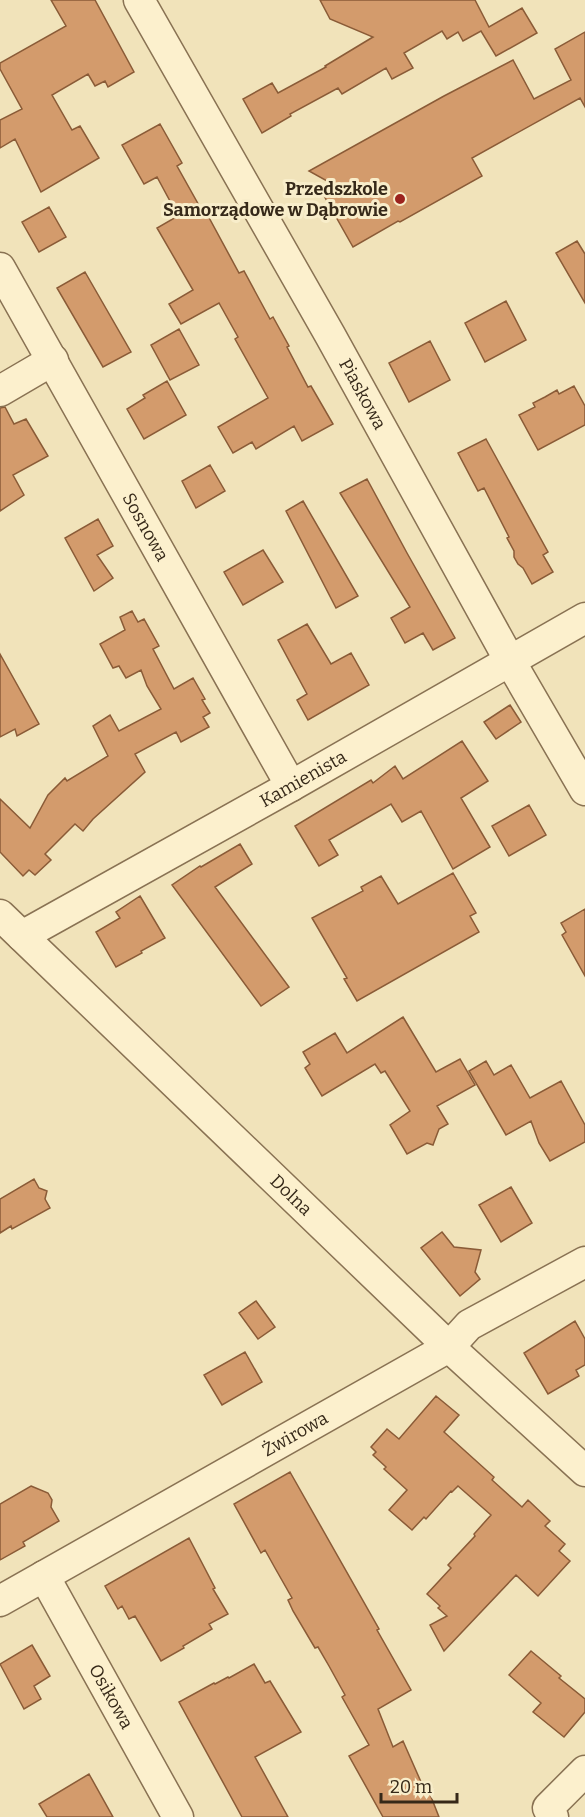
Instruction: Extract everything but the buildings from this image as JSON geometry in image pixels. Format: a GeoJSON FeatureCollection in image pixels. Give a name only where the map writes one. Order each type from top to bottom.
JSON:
{"type":"FeatureCollection","features":[{"type":"Feature","properties":{"kind":"street","name":"Piaskowa"},"geometry":{"type":"LineString","coordinates":[[139,0],[325,327],[510,661],[585,790]]}},
{"type":"Feature","properties":{"kind":"street","name":"Sosnowa"},"geometry":{"type":"LineString","coordinates":[[0,268],[291,786]]}},
{"type":"Feature","properties":{"kind":"street"},"geometry":{"type":"LineString","coordinates":[[0,391],[52,360]]}},
{"type":"Feature","properties":{"kind":"street","name":"Kamienista"},"geometry":{"type":"LineString","coordinates":[[22,936],[585,618]]}},
{"type":"Feature","properties":{"kind":"street","name":"Dolna"},"geometry":{"type":"LineString","coordinates":[[0,915],[449,1347],[585,1471]]}},
{"type":"Feature","properties":{"kind":"street","name":"Żwirowa"},"geometry":{"type":"LineString","coordinates":[[0,1601],[449,1347],[469,1325],[585,1262]]}},
{"type":"Feature","properties":{"kind":"street","name":"Osikowa"},"geometry":{"type":"LineString","coordinates":[[44,1576],[178,1817]]}},
{"type":"Feature","properties":{"kind":"street"},"geometry":{"type":"LineString","coordinates":[[554,1817],[548,1808],[585,1771]]}},
{"type":"Feature","properties":{"kind":"place","name":"Przedszkole Samorządowe w Dąbrowie"},"geometry":{"type":"Point","coordinates":[400,199]}}]}
